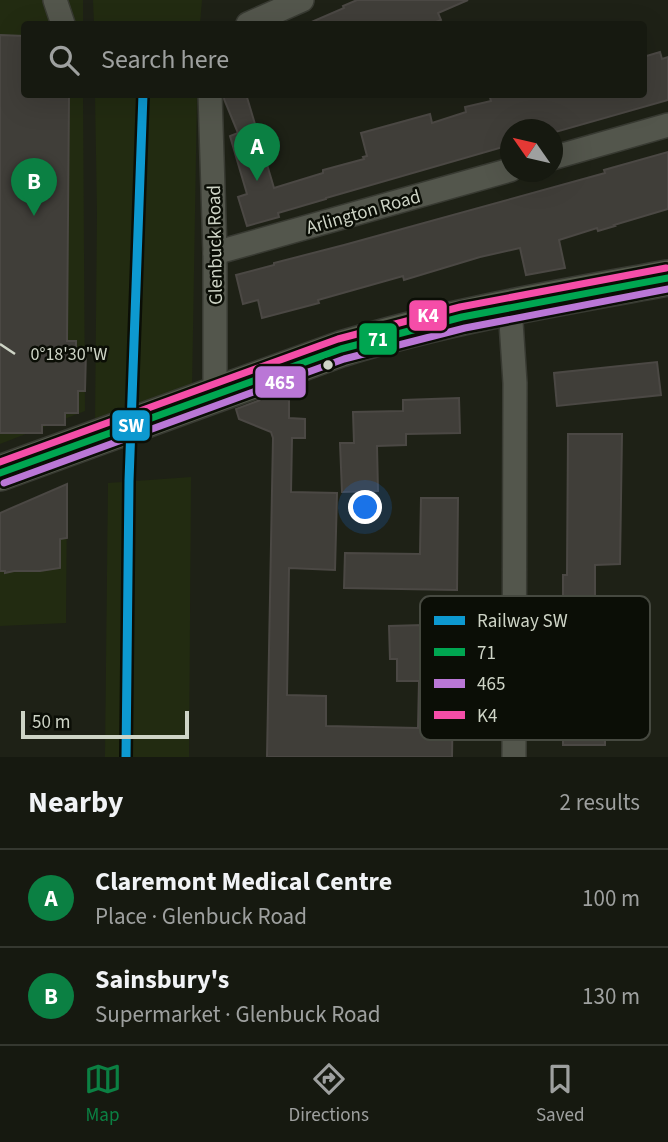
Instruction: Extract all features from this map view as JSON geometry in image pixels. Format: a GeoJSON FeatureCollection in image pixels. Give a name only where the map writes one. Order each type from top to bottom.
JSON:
{"type":"FeatureCollection","features":[{"type":"Feature","properties":{"kind":"main road"},"geometry":{"type":"LineString","coordinates":[[0,473],[366,341],[510,307],[668,278]]}},
{"type":"Feature","properties":{"kind":"street"},"geometry":{"type":"LineString","coordinates":[[55,0],[62,21]]}},
{"type":"Feature","properties":{"kind":"street"},"geometry":{"type":"LineString","coordinates":[[255,21],[302,0]]}},
{"type":"Feature","properties":{"kind":"street","name":"Glenbuck Road"},"geometry":{"type":"LineString","coordinates":[[210,98],[215,253],[215,395]]}},
{"type":"Feature","properties":{"kind":"street"},"geometry":{"type":"LineString","coordinates":[[563,155],[668,125]]}},
{"type":"Feature","properties":{"kind":"street","name":"Arlington Road"},"geometry":{"type":"LineString","coordinates":[[215,253],[500,173]]}},
{"type":"Feature","properties":{"kind":"street"},"geometry":{"type":"LineString","coordinates":[[510,307],[515,383],[514,596]]}},
{"type":"Feature","properties":{"kind":"shaded area"},"geometry":{"type":"Polygon","coordinates":[[[0,0],[83,0],[83,21],[21,21],[21,98],[83,98],[85,411],[0,444],[0,0]]]}},
{"type":"Feature","properties":{"kind":"shaded area"},"geometry":{"type":"Polygon","coordinates":[[[93,0],[202,0],[200,21],[94,21],[93,0]]]}},
{"type":"Feature","properties":{"kind":"shaded area"},"geometry":{"type":"Polygon","coordinates":[[[95,98],[197,98],[192,389],[95,426],[95,98]]]}},
{"type":"Feature","properties":{"kind":"shaded area"},"geometry":{"type":"Polygon","coordinates":[[[191,477],[189,757],[105,757],[108,483],[191,477]]]}},
{"type":"Feature","properties":{"kind":"shaded area"},"geometry":{"type":"Polygon","coordinates":[[[67,484],[66,623],[0,626],[0,513],[67,484]]]}},
{"type":"Feature","properties":{"kind":"building"},"geometry":{"type":"Polygon","coordinates":[[[357,0],[468,0],[438,13],[441,20],[438,21],[314,21],[344,8],[343,6],[357,0]]]}},
{"type":"Feature","properties":{"kind":"building"},"geometry":{"type":"Polygon","coordinates":[[[0,35],[21,36],[21,98],[69,98],[67,341],[76,341],[76,351],[86,351],[85,391],[78,391],[78,413],[65,413],[65,425],[42,425],[42,433],[0,433],[0,35]]]}},
{"type":"Feature","properties":{"kind":"building"},"geometry":{"type":"Polygon","coordinates":[[[660,52],[662,59],[668,57],[668,100],[563,130],[563,119],[500,119],[500,148],[326,198],[278,213],[279,217],[247,226],[238,197],[247,194],[230,136],[238,133],[224,99],[247,98],[274,188],[323,173],[323,170],[364,159],[363,157],[367,156],[361,133],[430,114],[432,123],[466,112],[465,107],[491,101],[490,98],[647,98],[647,56],[660,52]]]}},
{"type":"Feature","properties":{"kind":"building"},"geometry":{"type":"Polygon","coordinates":[[[668,152],[668,209],[559,240],[565,268],[526,275],[520,248],[404,280],[403,276],[262,318],[258,300],[243,304],[236,275],[605,173],[604,170],[668,152]]]}},
{"type":"Feature","properties":{"kind":"building"},"geometry":{"type":"Polygon","coordinates":[[[657,362],[661,395],[557,406],[554,373],[657,362]]]}},
{"type":"Feature","properties":{"kind":"building"},"geometry":{"type":"Polygon","coordinates":[[[459,398],[460,433],[406,434],[406,445],[377,446],[378,491],[342,492],[340,443],[354,443],[353,412],[403,411],[403,400],[459,398]]]}},
{"type":"Feature","properties":{"kind":"building"},"geometry":{"type":"Polygon","coordinates":[[[263,399],[289,400],[289,418],[305,419],[305,438],[292,438],[291,492],[337,493],[335,570],[289,568],[287,695],[326,696],[326,726],[418,728],[419,681],[397,681],[397,659],[390,659],[389,626],[420,625],[420,740],[452,740],[452,757],[267,757],[273,438],[271,432],[239,419],[236,409],[263,399]]]}},
{"type":"Feature","properties":{"kind":"building"},"geometry":{"type":"Polygon","coordinates":[[[568,434],[622,434],[620,564],[595,565],[595,596],[563,596],[563,575],[567,575],[568,434]]]}},
{"type":"Feature","properties":{"kind":"building"},"geometry":{"type":"Polygon","coordinates":[[[67,484],[67,538],[60,539],[60,568],[5,573],[0,571],[0,513],[67,484]]]}},
{"type":"Feature","properties":{"kind":"building"},"geometry":{"type":"Polygon","coordinates":[[[421,498],[458,498],[457,590],[344,588],[345,553],[420,554],[421,498]]]}},
{"type":"Feature","properties":{"kind":"building"},"geometry":{"type":"Polygon","coordinates":[[[563,740],[605,740],[605,745],[563,745],[563,740]]]}},
{"type":"Feature","properties":{"kind":"rail line","name":"SW"},"geometry":{"type":"LineString","coordinates":[[126,757],[129,481],[143,98]]}},
{"type":"Feature","properties":{"kind":"transit line","name":"K4"},"geometry":{"type":"LineString","coordinates":[[0,462],[338,339],[460,307],[666,268]]}},
{"type":"Feature","properties":{"kind":"transit line","name":"71"},"geometry":{"type":"LineString","coordinates":[[0,473],[341,349],[462,317],[668,278]]}},
{"type":"Feature","properties":{"kind":"transit line","name":"465"},"geometry":{"type":"LineString","coordinates":[[4,483],[344,359],[465,328],[668,289]]}},
{"type":"Feature","properties":{"kind":"place","name":"Claremont Medical Centre"},"geometry":{"type":"Point","coordinates":[257,181]}},
{"type":"Feature","properties":{"kind":"place","name":"Sainsbury's"},"geometry":{"type":"Point","coordinates":[34,216]}}]}
